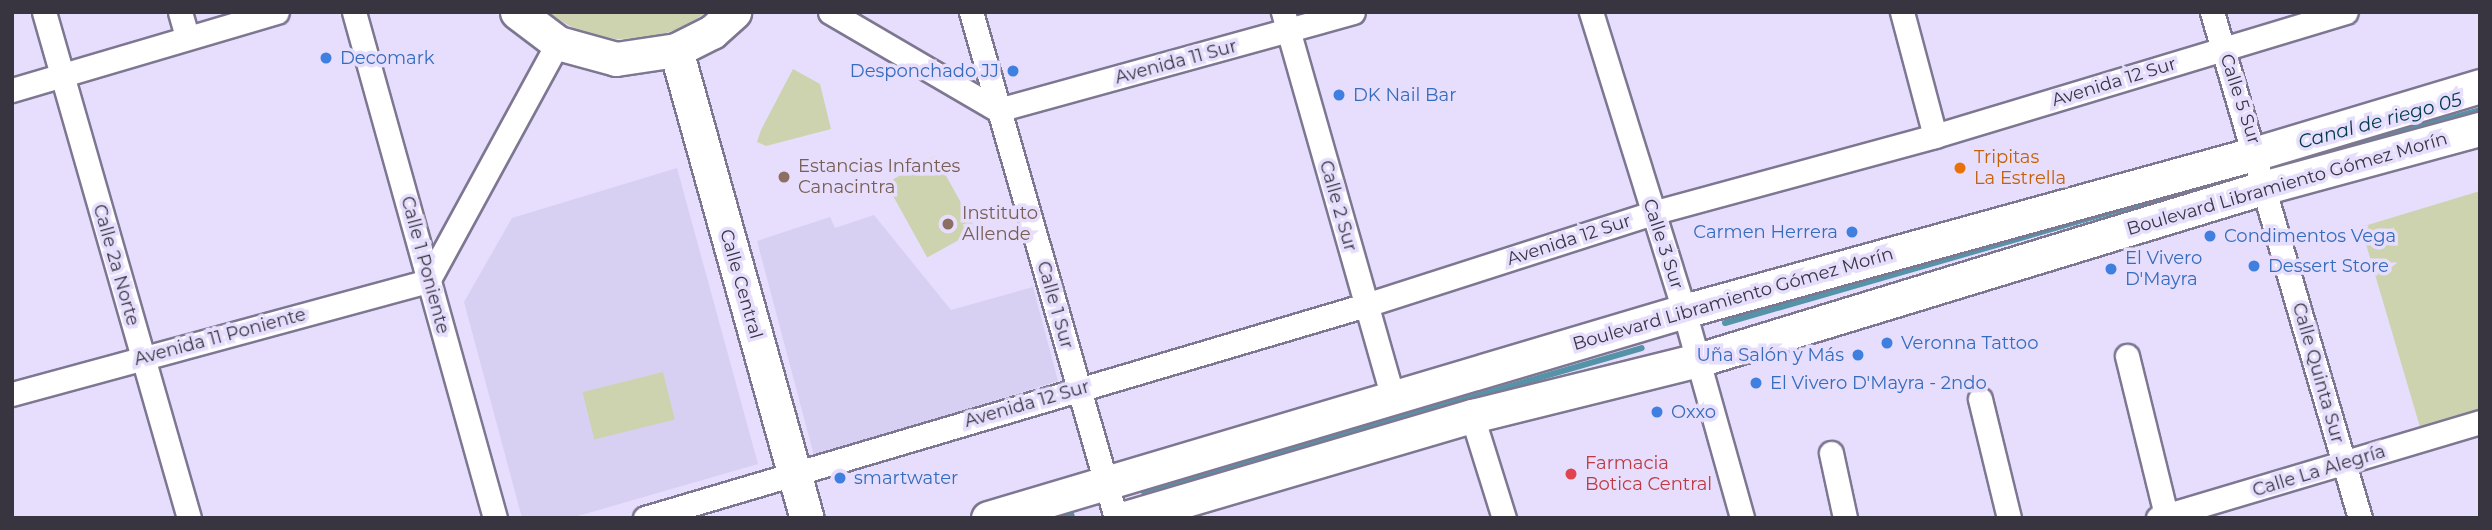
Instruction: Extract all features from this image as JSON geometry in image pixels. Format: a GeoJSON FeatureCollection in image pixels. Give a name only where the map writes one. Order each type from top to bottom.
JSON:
{"type":"FeatureCollection","features":[{"type":"Feature","properties":{"kind":"main road"},"geometry":{"type":"LineString","coordinates":[[517,12],[558,43],[616,59],[676,50],[712,32],[734,12]]}},
{"type":"Feature","properties":{"kind":"main road","name":"Calle Central"},"geometry":{"type":"LineString","coordinates":[[676,50],[807,518]]}},
{"type":"Feature","properties":{"kind":"main road","name":"Boulevard Libramiento Gómez Morín"},"geometry":{"type":"LineString","coordinates":[[988,518],[1684,311],[2257,153],[2480,86]]}},
{"type":"Feature","properties":{"kind":"main road","name":"Boulevard Libramiento Gómez Morín"},"geometry":{"type":"LineString","coordinates":[[1125,518],[1472,416],[1698,360],[2266,187],[2480,129]]}},
{"type":"Feature","properties":{"kind":"street","name":"Calle 2a Norte"},"geometry":{"type":"LineString","coordinates":[[44,12],[189,518]]}},
{"type":"Feature","properties":{"kind":"street"},"geometry":{"type":"LineString","coordinates":[[180,12],[187,37]]}},
{"type":"Feature","properties":{"kind":"street"},"geometry":{"type":"LineString","coordinates":[[12,90],[277,12]]}},
{"type":"Feature","properties":{"kind":"street","name":"Calle 1 Poniente"},"geometry":{"type":"LineString","coordinates":[[354,12],[495,518]]}},
{"type":"Feature","properties":{"kind":"street"},"geometry":{"type":"LineString","coordinates":[[830,12],[999,110]]}},
{"type":"Feature","properties":{"kind":"street","name":"Calle 1 Sur"},"geometry":{"type":"LineString","coordinates":[[971,12],[1116,518]]}},
{"type":"Feature","properties":{"kind":"street","name":"Avenida 11 Sur"},"geometry":{"type":"LineString","coordinates":[[999,110],[1286,22],[1353,12]]}},
{"type":"Feature","properties":{"kind":"street","name":"Calle 3 Sur"},"geometry":{"type":"LineString","coordinates":[[1591,12],[1684,311],[1742,518]]}},
{"type":"Feature","properties":{"kind":"street"},"geometry":{"type":"LineString","coordinates":[[1902,12],[1935,136]]}},
{"type":"Feature","properties":{"kind":"street","name":"Calle 5 Sur"},"geometry":{"type":"LineString","coordinates":[[2213,12],[2266,187]]}},
{"type":"Feature","properties":{"kind":"street","name":"Avenida 12 Sur"},"geometry":{"type":"LineString","coordinates":[[645,518],[1366,305],[1652,214],[1935,136],[2346,12]]}},
{"type":"Feature","properties":{"kind":"street","name":"Calle 2 Sur"},"geometry":{"type":"LineString","coordinates":[[1286,22],[1393,399]]}},
{"type":"Feature","properties":{"kind":"street"},"geometry":{"type":"LineString","coordinates":[[428,281],[558,43]]}},
{"type":"Feature","properties":{"kind":"street","name":"Calle Quinta Sur"},"geometry":{"type":"LineString","coordinates":[[2266,187],[2360,518]]}},
{"type":"Feature","properties":{"kind":"street","name":"Avenida 11 Poniente"},"geometry":{"type":"LineString","coordinates":[[12,394],[428,281]]}},
{"type":"Feature","properties":{"kind":"street"},"geometry":{"type":"LineString","coordinates":[[2127,356],[2162,517]]}},
{"type":"Feature","properties":{"kind":"street"},"geometry":{"type":"LineString","coordinates":[[1980,399],[2009,518]]}},
{"type":"Feature","properties":{"kind":"street"},"geometry":{"type":"LineString","coordinates":[[1472,416],[1504,518]]}},
{"type":"Feature","properties":{"kind":"street","name":"Calle La Alegría"},"geometry":{"type":"LineString","coordinates":[[2162,517],[2480,422]]}},
{"type":"Feature","properties":{"kind":"street"},"geometry":{"type":"LineString","coordinates":[[1831,453],[1845,518]]}},
{"type":"Feature","properties":{"kind":"shaded area"},"geometry":{"type":"Polygon","coordinates":[[[677,168],[758,464],[571,518],[522,518],[464,302],[512,218],[677,168]]]}},
{"type":"Feature","properties":{"kind":"shaded area"},"geometry":{"type":"Polygon","coordinates":[[[874,215],[951,310],[1033,287],[1058,381],[814,456],[757,241],[830,217],[835,228],[874,215]]]}},
{"type":"Feature","properties":{"kind":"green space"},"geometry":{"type":"Polygon","coordinates":[[[546,12],[707,12],[682,28],[649,38],[615,39],[582,33],[546,12]]]}},
{"type":"Feature","properties":{"kind":"green space"},"geometry":{"type":"Polygon","coordinates":[[[793,69],[820,84],[831,129],[766,146],[757,142],[761,130],[793,69]]]}},
{"type":"Feature","properties":{"kind":"green space"},"geometry":{"type":"Polygon","coordinates":[[[935,156],[976,230],[927,257],[886,183],[935,156]]]}},
{"type":"Feature","properties":{"kind":"green space"},"geometry":{"type":"Polygon","coordinates":[[[2480,191],[2480,409],[2420,427],[2361,227],[2480,191]]]}},
{"type":"Feature","properties":{"kind":"green space"},"geometry":{"type":"Polygon","coordinates":[[[663,372],[675,420],[594,440],[582,392],[663,372]]]}},
{"type":"Feature","properties":{"kind":"waterway","name":"Canal de riego 05"},"geometry":{"type":"LineString","coordinates":[[2289,162],[2480,110]]}},
{"type":"Feature","properties":{"kind":"waterway"},"geometry":{"type":"LineString","coordinates":[[1725,323],[2219,181]]}},
{"type":"Feature","properties":{"kind":"waterway"},"geometry":{"type":"LineString","coordinates":[[1144,492],[1642,348]]}},
{"type":"Feature","properties":{"kind":"waterway"},"geometry":{"type":"LineString","coordinates":[[1063,518],[1072,515]]}},
{"type":"Feature","properties":{"kind":"place","name":"Decomark"},"geometry":{"type":"Point","coordinates":[326,58]}},
{"type":"Feature","properties":{"kind":"place","name":"Desponchado JJ"},"geometry":{"type":"Point","coordinates":[1013,71]}},
{"type":"Feature","properties":{"kind":"place","name":"DK Nail Bar"},"geometry":{"type":"Point","coordinates":[1339,95]}},
{"type":"Feature","properties":{"kind":"place","name":"Tripitas La Estrella"},"geometry":{"type":"Point","coordinates":[1960,168]}},
{"type":"Feature","properties":{"kind":"place","name":"Estancias Infantes Canacintra"},"geometry":{"type":"Point","coordinates":[784,177]}},
{"type":"Feature","properties":{"kind":"place","name":"Instituto Allende"},"geometry":{"type":"Point","coordinates":[948,224]}},
{"type":"Feature","properties":{"kind":"place","name":"Carmen Herrera"},"geometry":{"type":"Point","coordinates":[1852,232]}},
{"type":"Feature","properties":{"kind":"place","name":"Condimentos Vega"},"geometry":{"type":"Point","coordinates":[2210,236]}},
{"type":"Feature","properties":{"kind":"place","name":"Dessert Store"},"geometry":{"type":"Point","coordinates":[2254,266]}},
{"type":"Feature","properties":{"kind":"place","name":"El Vivero D'Mayra"},"geometry":{"type":"Point","coordinates":[2111,269]}},
{"type":"Feature","properties":{"kind":"place","name":"Veronna Tattoo"},"geometry":{"type":"Point","coordinates":[1887,343]}},
{"type":"Feature","properties":{"kind":"place","name":"Uña Salón y Más"},"geometry":{"type":"Point","coordinates":[1858,355]}},
{"type":"Feature","properties":{"kind":"place","name":"El Vivero D'Mayra - 2ndo"},"geometry":{"type":"Point","coordinates":[1756,383]}},
{"type":"Feature","properties":{"kind":"place","name":"Oxxo"},"geometry":{"type":"Point","coordinates":[1657,412]}},
{"type":"Feature","properties":{"kind":"place","name":"Farmacia Botica Central"},"geometry":{"type":"Point","coordinates":[1571,474]}},
{"type":"Feature","properties":{"kind":"place","name":"smartwater"},"geometry":{"type":"Point","coordinates":[840,478]}}]}
